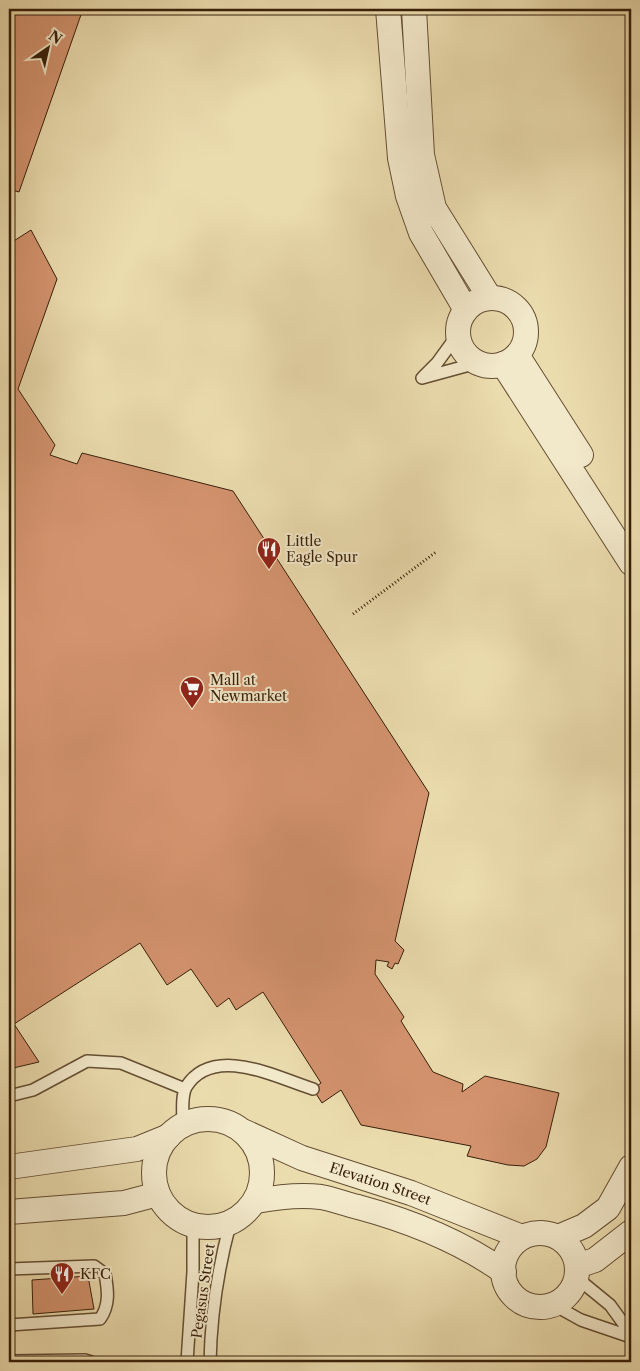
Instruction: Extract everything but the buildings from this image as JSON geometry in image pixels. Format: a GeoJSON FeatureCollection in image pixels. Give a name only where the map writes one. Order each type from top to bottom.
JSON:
{"type":"FeatureCollection","features":[{"type":"Feature","properties":{"kind":"street"},"geometry":{"type":"LineString","coordinates":[[388,9],[400,158],[408,196],[422,233],[466,310]]}},
{"type":"Feature","properties":{"kind":"street"},"geometry":{"type":"LineString","coordinates":[[414,9],[422,155],[434,208],[490,298]]}},
{"type":"Feature","properties":{"kind":"street"},"geometry":{"type":"LineString","coordinates":[[490,298],[507,302],[514,307],[524,322],[525,339],[510,360],[485,366],[477,363],[463,351],[458,334],[461,317],[466,310],[481,300],[490,298]]}},
{"type":"Feature","properties":{"kind":"street"},"geometry":{"type":"LineString","coordinates":[[510,360],[631,534]]}},
{"type":"Feature","properties":{"kind":"street"},"geometry":{"type":"LineString","coordinates":[[510,360],[631,563]]}},
{"type":"Feature","properties":{"kind":"street","name":"Elevation Street"},"geometry":{"type":"LineString","coordinates":[[9,1167],[137,1149],[199,1120],[217,1119],[302,1158],[411,1193],[522,1237]]}},
{"type":"Feature","properties":{"kind":"street","name":"Elevation Street"},"geometry":{"type":"LineString","coordinates":[[239,1129],[248,1136],[258,1150],[263,1167],[262,1185],[256,1201]]}},
{"type":"Feature","properties":{"kind":"street"},"geometry":{"type":"LineString","coordinates":[[176,1131],[160,1149],[155,1163],[154,1179],[158,1194],[166,1208],[178,1219],[193,1226],[212,1228],[230,1224],[245,1214],[256,1201]]}},
{"type":"Feature","properties":{"kind":"street"},"geometry":{"type":"LineString","coordinates":[[558,1237],[584,1226],[608,1208],[631,1167]]}},
{"type":"Feature","properties":{"kind":"street"},"geometry":{"type":"LineString","coordinates":[[9,1212],[124,1203],[158,1194]]}},
{"type":"Feature","properties":{"kind":"street","name":"Elevation Street"},"geometry":{"type":"LineString","coordinates":[[256,1201],[277,1197],[320,1197],[395,1217],[435,1232],[479,1254],[504,1272]]}},
{"type":"Feature","properties":{"kind":"street"},"geometry":{"type":"LineString","coordinates":[[577,1272],[631,1232]]}},
{"type":"Feature","properties":{"kind":"street"},"geometry":{"type":"LineString","coordinates":[[534,1233],[546,1233],[558,1237],[568,1244],[574,1254],[577,1272],[568,1294],[554,1305],[541,1307],[529,1305],[518,1300],[506,1286],[504,1272],[506,1255],[522,1237],[534,1233]]}},
{"type":"Feature","properties":{"kind":"lane"},"geometry":{"type":"LineString","coordinates":[[458,334],[437,363],[422,378],[477,363]]}},
{"type":"Feature","properties":{"kind":"lane"},"geometry":{"type":"LineString","coordinates":[[9,1096],[33,1090],[87,1061],[121,1063],[185,1089]]}},
{"type":"Feature","properties":{"kind":"lane"},"geometry":{"type":"LineString","coordinates":[[176,1131],[185,1089],[200,1072],[224,1064],[256,1070],[313,1089]]}},
{"type":"Feature","properties":{"kind":"lane","name":"Pegasus Street"},"geometry":{"type":"LineString","coordinates":[[210,1362],[211,1327],[216,1287],[230,1224]]}},
{"type":"Feature","properties":{"kind":"lane","name":"Pegasus Street"},"geometry":{"type":"LineString","coordinates":[[186,1362],[193,1272],[193,1226]]}},
{"type":"Feature","properties":{"kind":"lane"},"geometry":{"type":"LineString","coordinates":[[9,1269],[94,1266],[105,1274],[107,1286],[107,1309],[100,1319],[9,1325]]}},
{"type":"Feature","properties":{"kind":"lane"},"geometry":{"type":"LineString","coordinates":[[577,1272],[610,1305],[631,1336]]}},
{"type":"Feature","properties":{"kind":"lane"},"geometry":{"type":"LineString","coordinates":[[554,1305],[581,1320],[631,1336]]}},
{"type":"Feature","properties":{"kind":"lane"},"geometry":{"type":"LineString","coordinates":[[9,1361],[85,1360],[90,1362]]}},
{"type":"Feature","properties":{"kind":"path"},"geometry":{"type":"LineString","coordinates":[[353,614],[436,552]]}},
{"type":"Feature","properties":{"kind":"place","name":"Little Eagle Spur"},"geometry":{"type":"Point","coordinates":[269,570]}},
{"type":"Feature","properties":{"kind":"place","name":"Mall at Newmarket"},"geometry":{"type":"Point","coordinates":[192,709]}},
{"type":"Feature","properties":{"kind":"place","name":"KFC"},"geometry":{"type":"Point","coordinates":[62,1295]}}]}
